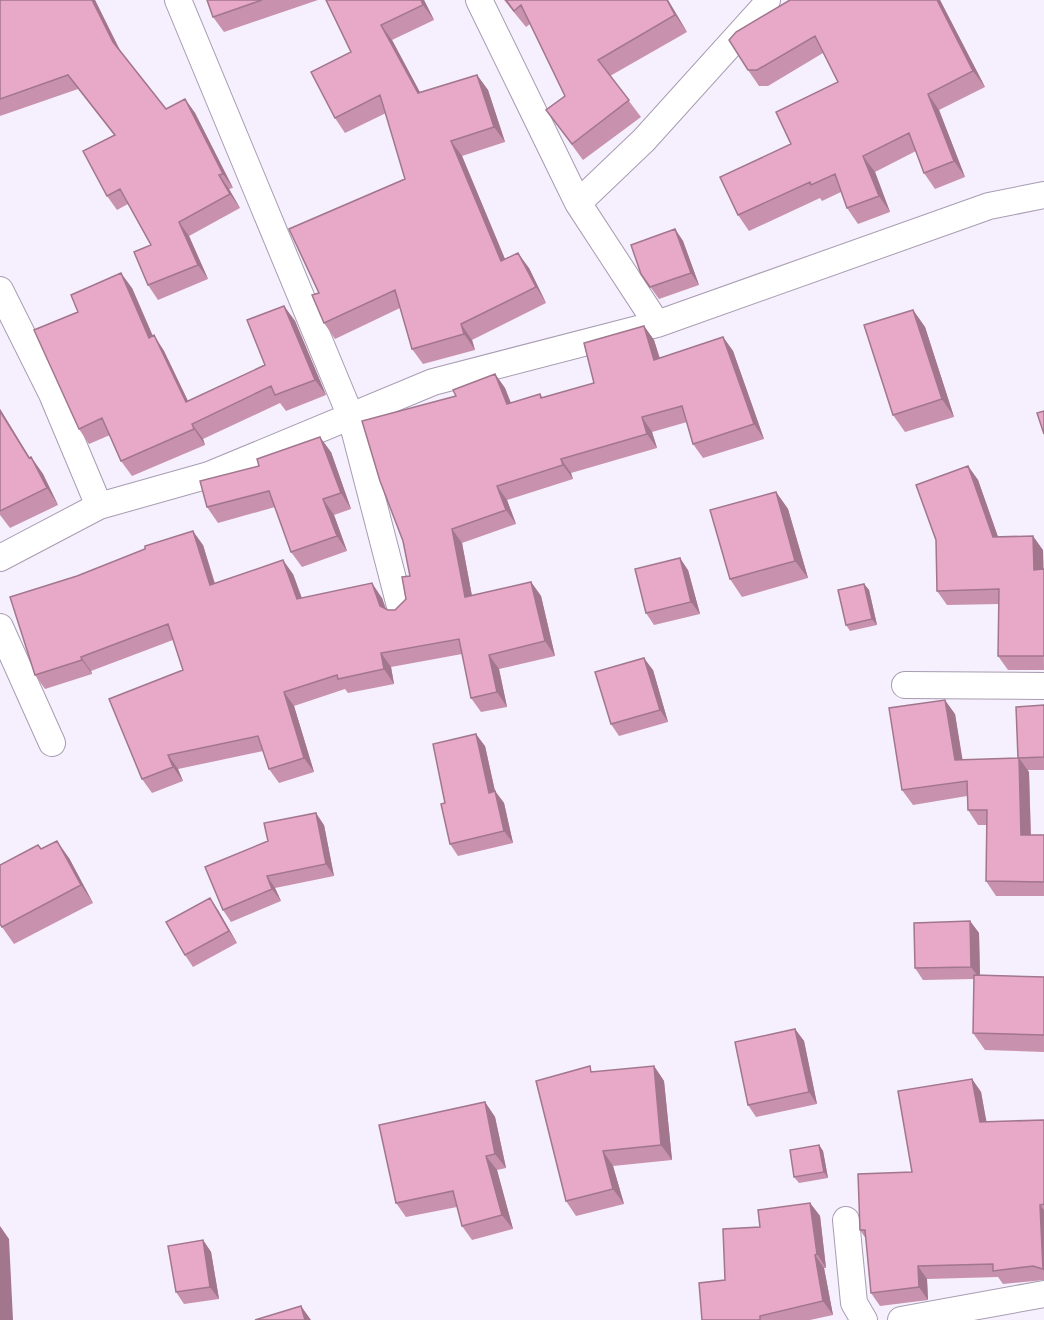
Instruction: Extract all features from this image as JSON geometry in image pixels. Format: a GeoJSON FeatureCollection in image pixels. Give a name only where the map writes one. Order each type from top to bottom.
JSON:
{"type":"FeatureCollection","features":[{"type":"Feature","properties":{"kind":"street"},"geometry":{"type":"LineString","coordinates":[[178,0],[351,417],[401,610]]}},
{"type":"Feature","properties":{"kind":"street"},"geometry":{"type":"LineString","coordinates":[[479,0],[578,203],[657,324]]}},
{"type":"Feature","properties":{"kind":"street"},"geometry":{"type":"LineString","coordinates":[[578,203],[644,140],[764,7],[767,0]]}},
{"type":"Feature","properties":{"kind":"street"},"geometry":{"type":"LineString","coordinates":[[0,558],[99,506],[209,475],[433,382],[657,324],[989,206],[1044,195]]}},
{"type":"Feature","properties":{"kind":"street"},"geometry":{"type":"LineString","coordinates":[[0,290],[52,394],[99,506]]}},
{"type":"Feature","properties":{"kind":"street"},"geometry":{"type":"LineString","coordinates":[[0,627],[52,743]]}},
{"type":"Feature","properties":{"kind":"street"},"geometry":{"type":"LineString","coordinates":[[905,685],[1044,686]]}},
{"type":"Feature","properties":{"kind":"street"},"geometry":{"type":"LineString","coordinates":[[846,1220],[854,1303],[864,1320]]}},
{"type":"Feature","properties":{"kind":"street"},"geometry":{"type":"LineString","coordinates":[[901,1320],[1044,1294]]}},
{"type":"Feature","properties":{"kind":"building"},"geometry":{"type":"Polygon","coordinates":[[[0,0],[92,0],[113,42],[166,109],[185,99],[223,174],[219,175],[230,194],[179,222],[198,265],[148,285],[134,252],[151,245],[120,189],[107,196],[83,151],[115,135],[68,75],[0,99],[0,0]]]}},
{"type":"Feature","properties":{"kind":"building"},"geometry":{"type":"Polygon","coordinates":[[[207,0],[262,0],[213,17],[207,0]]]}},
{"type":"Feature","properties":{"kind":"building"},"geometry":{"type":"Polygon","coordinates":[[[326,0],[421,0],[423,5],[381,25],[418,93],[477,75],[494,127],[451,141],[501,261],[518,253],[536,287],[461,324],[464,334],[412,349],[395,290],[324,323],[312,295],[319,293],[289,229],[405,179],[380,95],[335,118],[311,72],[351,52],[326,0]]]}},
{"type":"Feature","properties":{"kind":"building"},"geometry":{"type":"Polygon","coordinates":[[[506,0],[667,0],[675,15],[598,60],[629,100],[572,144],[546,110],[565,96],[521,5],[514,11],[506,0]]]}},
{"type":"Feature","properties":{"kind":"building"},"geometry":{"type":"Polygon","coordinates":[[[790,0],[937,0],[973,71],[928,94],[954,161],[924,173],[909,133],[863,156],[879,196],[847,208],[835,174],[811,185],[810,182],[738,215],[720,177],[791,144],[776,112],[838,82],[815,36],[757,70],[748,70],[729,40],[736,32],[790,0]]]}},
{"type":"Feature","properties":{"kind":"building"},"geometry":{"type":"Polygon","coordinates":[[[675,229],[691,273],[650,287],[641,274],[631,245],[675,229]]]}},
{"type":"Feature","properties":{"kind":"building"},"geometry":{"type":"Polygon","coordinates":[[[121,273],[149,338],[154,335],[186,402],[265,365],[247,320],[284,306],[315,380],[275,395],[271,386],[192,424],[194,429],[121,461],[102,418],[79,429],[34,330],[78,312],[71,295],[121,273]]]}},
{"type":"Feature","properties":{"kind":"building"},"geometry":{"type":"Polygon","coordinates":[[[913,310],[942,399],[893,415],[864,325],[913,310]]]}},
{"type":"Feature","properties":{"kind":"building"},"geometry":{"type":"Polygon","coordinates":[[[644,326],[654,360],[723,337],[754,424],[693,444],[682,406],[642,417],[647,434],[561,459],[563,465],[497,486],[506,510],[452,529],[465,597],[531,582],[545,641],[489,655],[497,692],[471,698],[459,639],[381,653],[384,669],[338,679],[337,675],[284,692],[304,758],[269,769],[258,736],[168,755],[173,767],[142,779],[109,699],[183,670],[168,624],[81,657],[82,660],[35,675],[10,597],[77,576],[145,549],[145,546],[193,531],[210,585],[283,560],[297,599],[372,583],[380,606],[388,610],[395,610],[406,599],[402,577],[410,576],[403,541],[380,481],[362,421],[456,396],[453,390],[495,374],[507,404],[540,394],[541,398],[594,383],[584,343],[644,326]]]}},
{"type":"Feature","properties":{"kind":"building"},"geometry":{"type":"Polygon","coordinates":[[[0,411],[29,458],[31,457],[47,488],[0,511],[0,411]]]}},
{"type":"Feature","properties":{"kind":"building"},"geometry":{"type":"Polygon","coordinates":[[[1044,411],[1044,434],[1037,413],[1044,411]]]}},
{"type":"Feature","properties":{"kind":"building"},"geometry":{"type":"Polygon","coordinates":[[[320,437],[341,493],[323,499],[337,536],[291,552],[269,491],[207,507],[200,481],[259,466],[257,459],[320,437]]]}},
{"type":"Feature","properties":{"kind":"building"},"geometry":{"type":"Polygon","coordinates":[[[968,466],[993,537],[1033,536],[1034,570],[1044,569],[1044,656],[998,656],[999,589],[937,591],[936,540],[916,485],[968,466]]]}},
{"type":"Feature","properties":{"kind":"building"},"geometry":{"type":"Polygon","coordinates":[[[776,492],[795,561],[730,579],[710,510],[776,492]]]}},
{"type":"Feature","properties":{"kind":"building"},"geometry":{"type":"Polygon","coordinates":[[[680,558],[691,602],[646,613],[635,569],[680,558]]]}},
{"type":"Feature","properties":{"kind":"building"},"geometry":{"type":"Polygon","coordinates":[[[864,584],[872,619],[846,625],[838,590],[864,584]]]}},
{"type":"Feature","properties":{"kind":"building"},"geometry":{"type":"Polygon","coordinates":[[[644,658],[660,710],[611,724],[595,672],[644,658]]]}},
{"type":"Feature","properties":{"kind":"building"},"geometry":{"type":"Polygon","coordinates":[[[945,700],[955,760],[1019,758],[1021,835],[1044,835],[1044,882],[986,881],[987,810],[968,810],[967,781],[902,790],[889,708],[945,700]]]}},
{"type":"Feature","properties":{"kind":"building"},"geometry":{"type":"Polygon","coordinates":[[[1044,705],[1044,757],[1018,758],[1016,707],[1044,705]]]}},
{"type":"Feature","properties":{"kind":"building"},"geometry":{"type":"Polygon","coordinates":[[[476,734],[489,793],[495,791],[504,831],[450,844],[441,804],[445,803],[433,744],[476,734]]]}},
{"type":"Feature","properties":{"kind":"building"},"geometry":{"type":"Polygon","coordinates":[[[316,813],[326,864],[267,876],[272,889],[223,910],[205,867],[268,841],[264,823],[316,813]]]}},
{"type":"Feature","properties":{"kind":"building"},"geometry":{"type":"Polygon","coordinates":[[[57,841],[81,885],[2,927],[0,924],[0,865],[38,845],[41,849],[57,841]]]}},
{"type":"Feature","properties":{"kind":"building"},"geometry":{"type":"Polygon","coordinates":[[[210,898],[229,931],[185,955],[166,922],[210,898]]]}},
{"type":"Feature","properties":{"kind":"building"},"geometry":{"type":"Polygon","coordinates":[[[970,921],[971,967],[915,968],[914,923],[970,921]]]}},
{"type":"Feature","properties":{"kind":"building"},"geometry":{"type":"Polygon","coordinates":[[[974,975],[1044,977],[1044,1035],[973,1033],[974,975]]]}},
{"type":"Feature","properties":{"kind":"building"},"geometry":{"type":"Polygon","coordinates":[[[795,1029],[809,1092],[748,1105],[735,1042],[795,1029]]]}},
{"type":"Feature","properties":{"kind":"building"},"geometry":{"type":"Polygon","coordinates":[[[590,1066],[591,1072],[654,1066],[661,1145],[603,1151],[613,1189],[566,1201],[536,1081],[590,1066]]]}},
{"type":"Feature","properties":{"kind":"building"},"geometry":{"type":"Polygon","coordinates":[[[972,1079],[980,1122],[1044,1120],[1044,1204],[1040,1205],[1043,1269],[1033,1266],[993,1271],[993,1264],[918,1266],[919,1287],[871,1293],[865,1230],[860,1230],[858,1174],[912,1172],[898,1091],[972,1079]]]}},
{"type":"Feature","properties":{"kind":"building"},"geometry":{"type":"Polygon","coordinates":[[[485,1102],[495,1154],[486,1156],[502,1215],[462,1226],[453,1191],[396,1203],[379,1125],[485,1102]]]}},
{"type":"Feature","properties":{"kind":"building"},"geometry":{"type":"Polygon","coordinates":[[[819,1145],[824,1172],[794,1177],[790,1150],[819,1145]]]}},
{"type":"Feature","properties":{"kind":"building"},"geometry":{"type":"Polygon","coordinates":[[[810,1203],[817,1254],[815,1255],[823,1301],[760,1316],[760,1320],[702,1320],[699,1283],[725,1280],[723,1229],[760,1227],[758,1210],[810,1203]]]}},
{"type":"Feature","properties":{"kind":"building"},"geometry":{"type":"Polygon","coordinates":[[[203,1240],[210,1287],[176,1292],[168,1246],[203,1240]]]}},
{"type":"Feature","properties":{"kind":"building"},"geometry":{"type":"Polygon","coordinates":[[[301,1306],[305,1320],[255,1320],[301,1306]]]}}]}
